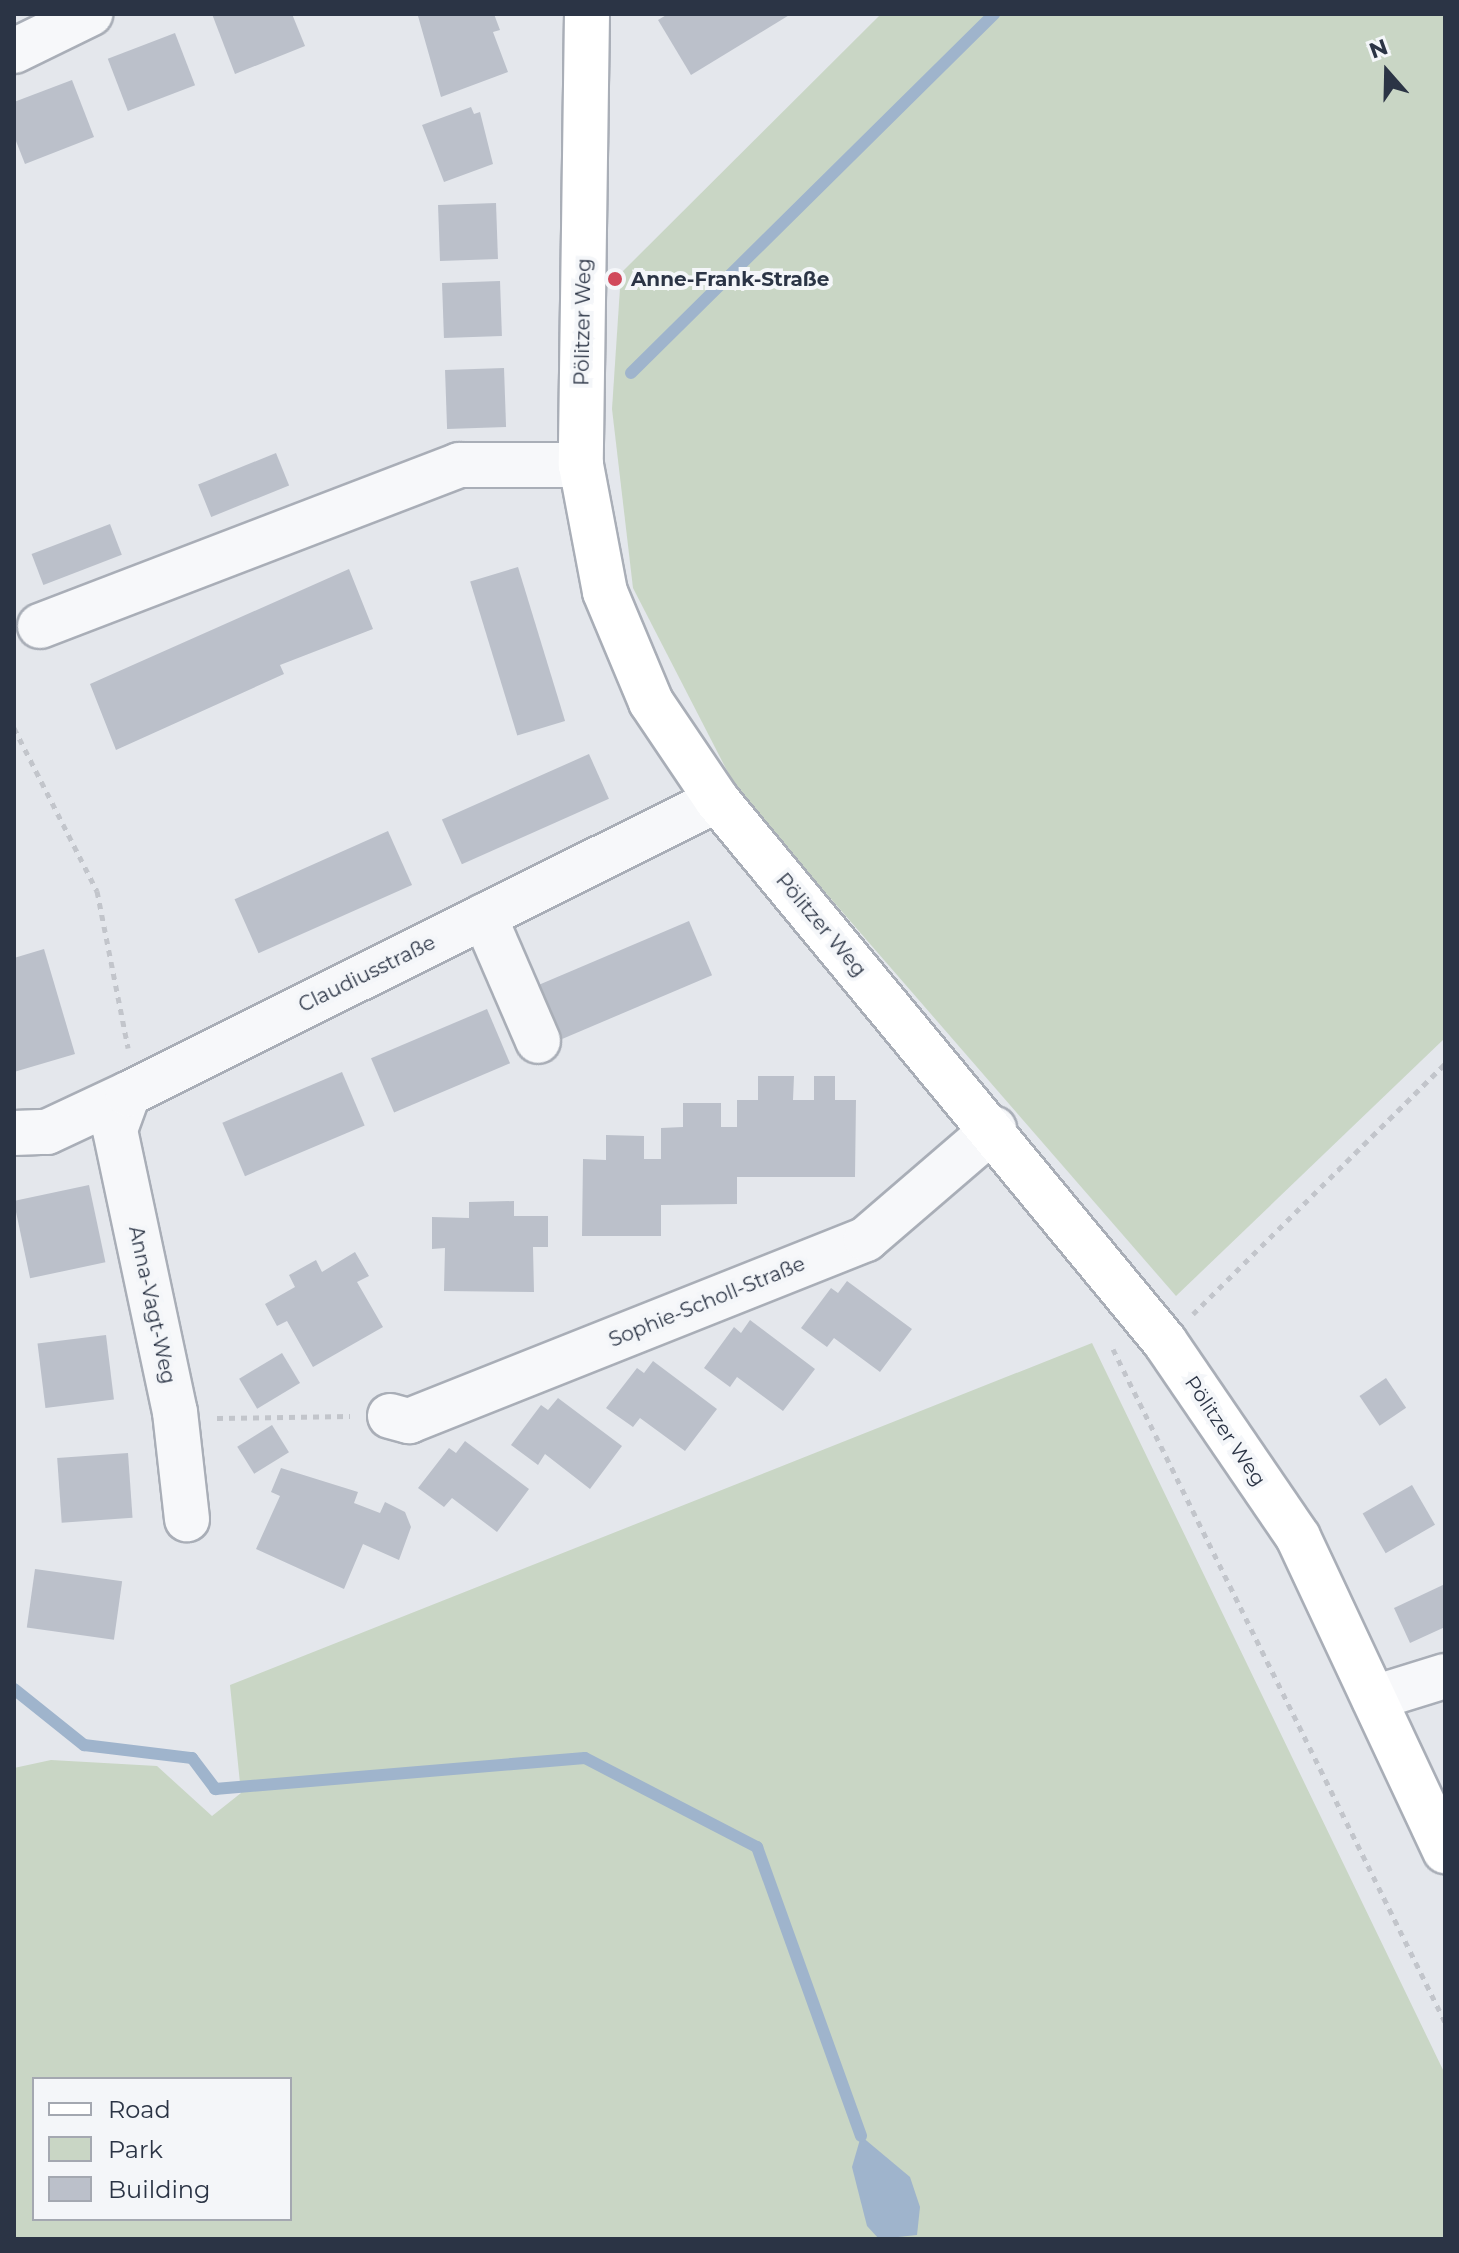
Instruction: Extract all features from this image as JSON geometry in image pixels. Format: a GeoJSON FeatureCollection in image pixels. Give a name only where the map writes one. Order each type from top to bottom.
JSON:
{"type":"FeatureCollection","features":[{"type":"Feature","properties":{"kind":"main road","name":"Pölitzer Weg"},"geometry":{"type":"LineString","coordinates":[[587,14],[581,465],[605,592],[651,702],[717,800],[994,1129],[1165,1342],[1298,1537],[1445,1851]]}},
{"type":"Feature","properties":{"kind":"street"},"geometry":{"type":"LineString","coordinates":[[14,51],[90,14]]}},
{"type":"Feature","properties":{"kind":"street"},"geometry":{"type":"LineString","coordinates":[[40,626],[459,465],[581,465]]}},
{"type":"Feature","properties":{"kind":"street","name":"Claudiusstraße"},"geometry":{"type":"LineString","coordinates":[[14,1133],[47,1132],[128,1094],[717,800]]}},
{"type":"Feature","properties":{"kind":"street"},"geometry":{"type":"LineString","coordinates":[[484,916],[538,1041]]}},
{"type":"Feature","properties":{"kind":"street","name":"Anna-Vagt-Weg"},"geometry":{"type":"LineString","coordinates":[[128,1094],[115,1130],[176,1420],[187,1519]]}},
{"type":"Feature","properties":{"kind":"street","name":"Sophie-Scholl-Straße"},"geometry":{"type":"LineString","coordinates":[[390,1416],[409,1421],[866,1239],[994,1129]]}},
{"type":"Feature","properties":{"kind":"street"},"geometry":{"type":"LineString","coordinates":[[1379,1710],[1445,1676]]}},
{"type":"Feature","properties":{"kind":"path"},"geometry":{"type":"LineString","coordinates":[[14,728],[97,891],[128,1032],[128,1094]]}},
{"type":"Feature","properties":{"kind":"path"},"geometry":{"type":"LineString","coordinates":[[1165,1342],[1445,1064]]}},
{"type":"Feature","properties":{"kind":"path"},"geometry":{"type":"LineString","coordinates":[[1111,1346],[1445,2022]]}},
{"type":"Feature","properties":{"kind":"path"},"geometry":{"type":"LineString","coordinates":[[176,1420],[390,1416]]}},
{"type":"Feature","properties":{"kind":"green space"},"geometry":{"type":"Polygon","coordinates":[[[881,14],[1445,14],[1445,1038],[1176,1296],[738,792],[633,588],[612,409],[621,273],[881,14]]]}},
{"type":"Feature","properties":{"kind":"green space"},"geometry":{"type":"Polygon","coordinates":[[[1092,1343],[1445,2074],[1445,2239],[14,2239],[14,1768],[51,1760],[157,1766],[212,1816],[241,1793],[230,1685],[1092,1343]]]}},
{"type":"Feature","properties":{"kind":"water"},"geometry":{"type":"Polygon","coordinates":[[[861,2136],[910,2177],[920,2207],[917,2235],[879,2239],[867,2226],[852,2167],[861,2136]]]}},
{"type":"Feature","properties":{"kind":"building"},"geometry":{"type":"Polygon","coordinates":[[[212,14],[292,14],[305,46],[235,74],[212,14]]]}},
{"type":"Feature","properties":{"kind":"building"},"geometry":{"type":"Polygon","coordinates":[[[494,14],[500,30],[493,32],[508,72],[441,97],[418,16],[494,14]]]}},
{"type":"Feature","properties":{"kind":"building"},"geometry":{"type":"Polygon","coordinates":[[[668,14],[791,14],[691,75],[658,20],[668,14]]]}},
{"type":"Feature","properties":{"kind":"building"},"geometry":{"type":"Polygon","coordinates":[[[175,33],[195,85],[128,111],[108,59],[175,33]]]}},
{"type":"Feature","properties":{"kind":"building"},"geometry":{"type":"Polygon","coordinates":[[[72,80],[94,137],[25,164],[14,136],[14,102],[72,80]]]}},
{"type":"Feature","properties":{"kind":"building"},"geometry":{"type":"Polygon","coordinates":[[[471,107],[474,114],[480,112],[493,164],[444,182],[422,125],[471,107]]]}},
{"type":"Feature","properties":{"kind":"building"},"geometry":{"type":"Polygon","coordinates":[[[496,203],[498,259],[440,261],[438,205],[496,203]]]}},
{"type":"Feature","properties":{"kind":"building"},"geometry":{"type":"Polygon","coordinates":[[[500,281],[502,336],[444,338],[442,283],[500,281]]]}},
{"type":"Feature","properties":{"kind":"building"},"geometry":{"type":"Polygon","coordinates":[[[504,368],[506,427],[447,429],[445,370],[504,368]]]}},
{"type":"Feature","properties":{"kind":"building"},"geometry":{"type":"Polygon","coordinates":[[[276,453],[289,485],[211,517],[198,484],[276,453]]]}},
{"type":"Feature","properties":{"kind":"building"},"geometry":{"type":"Polygon","coordinates":[[[110,524],[122,555],[43,585],[32,554],[110,524]]]}},
{"type":"Feature","properties":{"kind":"building"},"geometry":{"type":"Polygon","coordinates":[[[518,567],[565,721],[517,736],[470,582],[518,567]]]}},
{"type":"Feature","properties":{"kind":"building"},"geometry":{"type":"Polygon","coordinates":[[[349,569],[373,629],[280,665],[284,674],[116,750],[90,684],[349,569]]]}},
{"type":"Feature","properties":{"kind":"building"},"geometry":{"type":"Polygon","coordinates":[[[589,754],[609,799],[462,864],[442,819],[589,754]]]}},
{"type":"Feature","properties":{"kind":"building"},"geometry":{"type":"Polygon","coordinates":[[[388,831],[412,885],[259,953],[235,899],[388,831]]]}},
{"type":"Feature","properties":{"kind":"building"},"geometry":{"type":"Polygon","coordinates":[[[689,921],[712,975],[557,1041],[534,987],[689,921]]]}},
{"type":"Feature","properties":{"kind":"building"},"geometry":{"type":"Polygon","coordinates":[[[44,949],[75,1054],[14,1072],[14,958],[44,949]]]}},
{"type":"Feature","properties":{"kind":"building"},"geometry":{"type":"Polygon","coordinates":[[[487,1009],[510,1063],[394,1113],[371,1058],[487,1009]]]}},
{"type":"Feature","properties":{"kind":"building"},"geometry":{"type":"Polygon","coordinates":[[[342,1072],[365,1125],[245,1176],[222,1123],[342,1072]]]}},
{"type":"Feature","properties":{"kind":"building"},"geometry":{"type":"Polygon","coordinates":[[[758,1076],[794,1076],[793,1100],[814,1100],[814,1076],[835,1076],[835,1100],[856,1100],[855,1177],[737,1177],[737,1204],[661,1205],[661,1236],[582,1236],[583,1159],[606,1160],[606,1135],[644,1136],[644,1159],[661,1159],[661,1128],[683,1127],[683,1103],[721,1103],[721,1127],[737,1127],[737,1100],[758,1100],[758,1076]]]}},
{"type":"Feature","properties":{"kind":"building"},"geometry":{"type":"Polygon","coordinates":[[[89,1185],[105,1262],[30,1278],[14,1201],[89,1185]]]}},
{"type":"Feature","properties":{"kind":"building"},"geometry":{"type":"Polygon","coordinates":[[[514,1201],[514,1216],[548,1216],[548,1247],[533,1247],[534,1292],[444,1291],[445,1248],[432,1249],[432,1217],[469,1218],[469,1202],[514,1201]]]}},
{"type":"Feature","properties":{"kind":"building"},"geometry":{"type":"Polygon","coordinates":[[[355,1252],[369,1276],[357,1282],[383,1327],[313,1367],[287,1321],[277,1326],[265,1304],[295,1287],[289,1275],[316,1260],[322,1272],[355,1252]]]}},
{"type":"Feature","properties":{"kind":"building"},"geometry":{"type":"Polygon","coordinates":[[[847,1281],[912,1329],[880,1372],[834,1338],[827,1347],[801,1328],[831,1288],[838,1293],[847,1281]]]}},
{"type":"Feature","properties":{"kind":"building"},"geometry":{"type":"Polygon","coordinates":[[[750,1320],[815,1369],[783,1411],[737,1377],[730,1387],[704,1368],[734,1327],[741,1333],[750,1320]]]}},
{"type":"Feature","properties":{"kind":"building"},"geometry":{"type":"Polygon","coordinates":[[[106,1335],[114,1400],[45,1408],[38,1343],[106,1335]]]}},
{"type":"Feature","properties":{"kind":"building"},"geometry":{"type":"Polygon","coordinates":[[[282,1353],[300,1383],[257,1409],[239,1379],[282,1353]]]}},
{"type":"Feature","properties":{"kind":"building"},"geometry":{"type":"Polygon","coordinates":[[[653,1361],[717,1409],[685,1451],[640,1418],[633,1427],[606,1408],[637,1368],[644,1373],[653,1361]]]}},
{"type":"Feature","properties":{"kind":"building"},"geometry":{"type":"Polygon","coordinates":[[[1386,1378],[1406,1408],[1380,1426],[1359,1396],[1386,1378]]]}},
{"type":"Feature","properties":{"kind":"building"},"geometry":{"type":"Polygon","coordinates":[[[558,1398],[622,1446],[590,1489],[545,1454],[538,1465],[511,1445],[541,1405],[548,1410],[558,1398]]]}},
{"type":"Feature","properties":{"kind":"building"},"geometry":{"type":"Polygon","coordinates":[[[272,1425],[289,1452],[254,1474],[237,1447],[272,1425]]]}},
{"type":"Feature","properties":{"kind":"building"},"geometry":{"type":"Polygon","coordinates":[[[465,1441],[529,1489],[497,1532],[452,1498],[444,1507],[418,1488],[449,1448],[456,1453],[465,1441]]]}},
{"type":"Feature","properties":{"kind":"building"},"geometry":{"type":"Polygon","coordinates":[[[128,1453],[133,1518],[62,1523],[57,1458],[128,1453]]]}},
{"type":"Feature","properties":{"kind":"building"},"geometry":{"type":"Polygon","coordinates":[[[281,1468],[358,1492],[354,1503],[380,1513],[385,1502],[405,1512],[411,1527],[399,1560],[363,1544],[344,1589],[256,1549],[280,1496],[271,1492],[281,1468]]]}},
{"type":"Feature","properties":{"kind":"building"},"geometry":{"type":"Polygon","coordinates":[[[1412,1485],[1435,1525],[1386,1553],[1363,1514],[1412,1485]]]}},
{"type":"Feature","properties":{"kind":"building"},"geometry":{"type":"Polygon","coordinates":[[[35,1569],[122,1581],[114,1640],[27,1627],[35,1569]]]}},
{"type":"Feature","properties":{"kind":"building"},"geometry":{"type":"Polygon","coordinates":[[[1445,1584],[1445,1627],[1410,1643],[1394,1608],[1445,1584]]]}},
{"type":"Feature","properties":{"kind":"waterway"},"geometry":{"type":"LineString","coordinates":[[631,373],[994,14]]}},
{"type":"Feature","properties":{"kind":"waterway"},"geometry":{"type":"LineString","coordinates":[[14,1689],[84,1745],[192,1758],[215,1789],[585,1758],[757,1847],[861,2136]]}},
{"type":"Feature","properties":{"kind":"place","name":"Anne-Frank-Straße"},"geometry":{"type":"Point","coordinates":[615,279]}}]}
